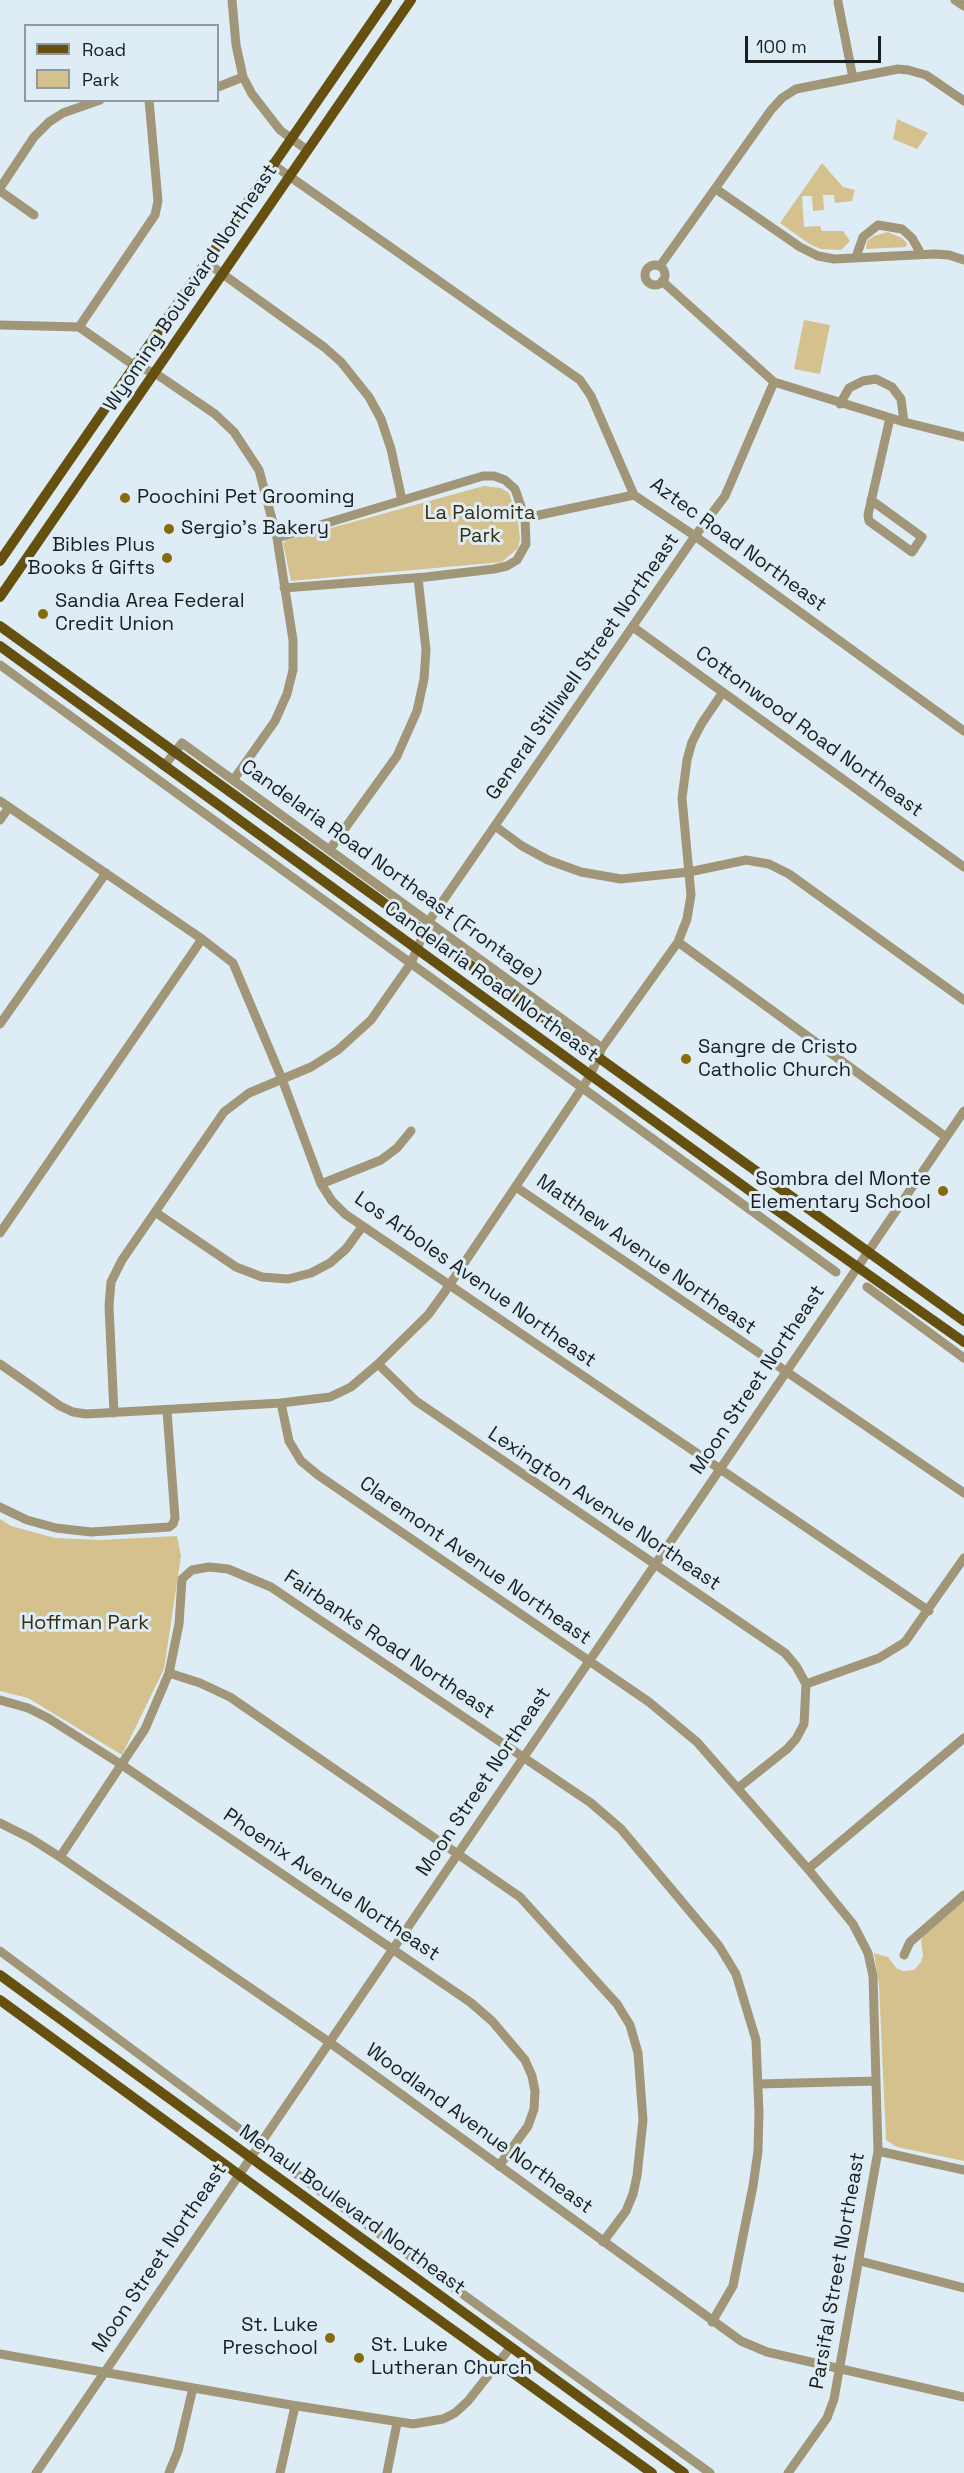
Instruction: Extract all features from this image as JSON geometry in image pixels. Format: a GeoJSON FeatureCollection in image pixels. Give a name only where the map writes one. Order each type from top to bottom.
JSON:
{"type":"FeatureCollection","features":[{"type":"Feature","properties":{"kind":"main road","name":"Wyoming Boulevard Northeast"},"geometry":{"type":"LineString","coordinates":[[0,561],[387,0]]}},
{"type":"Feature","properties":{"kind":"main road","name":"Wyoming Boulevard Northeast"},"geometry":{"type":"LineString","coordinates":[[0,597],[411,0]]}},
{"type":"Feature","properties":{"kind":"main road","name":"Candelaria Road Northeast"},"geometry":{"type":"LineString","coordinates":[[0,626],[424,933],[600,1053],[964,1321]]}},
{"type":"Feature","properties":{"kind":"main road","name":"Candelaria Road Northeast"},"geometry":{"type":"LineString","coordinates":[[0,646],[590,1076],[964,1342]]}},
{"type":"Feature","properties":{"kind":"main road","name":"Menaul Boulevard Northeast"},"geometry":{"type":"LineString","coordinates":[[1,1978],[684,2473]]}},
{"type":"Feature","properties":{"kind":"main road","name":"Menaul Boulevard Northeast"},"geometry":{"type":"LineString","coordinates":[[0,2000],[652,2473]]}},
{"type":"Feature","properties":{"kind":"street"},"geometry":{"type":"LineString","coordinates":[[232,0],[236,45],[243,77],[264,112],[290,138],[308,150]]}},
{"type":"Feature","properties":{"kind":"street"},"geometry":{"type":"LineString","coordinates":[[955,0],[964,6]]}},
{"type":"Feature","properties":{"kind":"street"},"geometry":{"type":"LineString","coordinates":[[838,2],[853,78]]}},
{"type":"Feature","properties":{"kind":"street"},"geometry":{"type":"LineString","coordinates":[[660,266],[665,274],[662,281],[658,284],[651,284],[646,276],[649,267],[660,266],[771,110],[782,98],[796,89],[898,69],[918,71],[964,101]]}},
{"type":"Feature","properties":{"kind":"street"},"geometry":{"type":"LineString","coordinates":[[219,87],[243,77]]}},
{"type":"Feature","properties":{"kind":"street"},"geometry":{"type":"LineString","coordinates":[[34,215],[0,190],[34,137],[49,122],[63,112],[94,102]]}},
{"type":"Feature","properties":{"kind":"street"},"geometry":{"type":"LineString","coordinates":[[79,327],[155,215],[158,201],[149,102]]}},
{"type":"Feature","properties":{"kind":"street","name":"Aztec Road Northeast"},"geometry":{"type":"LineString","coordinates":[[272,164],[580,380],[591,396],[634,495],[695,536],[964,731]]}},
{"type":"Feature","properties":{"kind":"street"},"geometry":{"type":"LineString","coordinates":[[716,189],[818,256],[834,259],[921,254],[949,255],[964,260]]}},
{"type":"Feature","properties":{"kind":"street"},"geometry":{"type":"LineString","coordinates":[[856,257],[863,237],[878,225],[902,229],[912,238],[921,254]]}},
{"type":"Feature","properties":{"kind":"street"},"geometry":{"type":"LineString","coordinates":[[206,262],[324,347],[341,362],[369,397],[381,419],[391,449],[402,500]]}},
{"type":"Feature","properties":{"kind":"street"},"geometry":{"type":"LineString","coordinates":[[662,281],[774,382],[840,404],[964,437]]}},
{"type":"Feature","properties":{"kind":"street"},"geometry":{"type":"LineString","coordinates":[[0,325],[79,327],[135,366],[155,373],[214,414],[234,432],[250,453],[266,489],[277,538],[293,640],[293,670],[287,694],[275,721],[234,779]]}},
{"type":"Feature","properties":{"kind":"street"},"geometry":{"type":"LineString","coordinates":[[840,404],[849,388],[863,381],[876,379],[892,387],[901,399],[904,422]]}},
{"type":"Feature","properties":{"kind":"street","name":"General Stillwell Street Northeast"},"geometry":{"type":"LineString","coordinates":[[114,1413],[109,1306],[111,1282],[122,1260],[224,1112],[249,1093],[311,1067],[338,1050],[356,1036],[370,1020],[411,963],[429,921],[695,536],[726,496],[774,382]]}},
{"type":"Feature","properties":{"kind":"street"},"geometry":{"type":"LineString","coordinates":[[871,500],[922,537],[912,552],[868,521],[871,500],[890,418]]}},
{"type":"Feature","properties":{"kind":"street"},"geometry":{"type":"LineString","coordinates":[[277,538],[483,476],[494,476],[505,480],[514,489],[525,518],[526,544],[517,560],[507,566],[418,578],[284,588]]}},
{"type":"Feature","properties":{"kind":"street"},"geometry":{"type":"LineString","coordinates":[[525,518],[634,495]]}},
{"type":"Feature","properties":{"kind":"street"},"geometry":{"type":"LineString","coordinates":[[330,849],[397,756],[417,711],[424,679],[426,650],[418,578]]}},
{"type":"Feature","properties":{"kind":"street","name":"Cottonwood Road Northeast"},"geometry":{"type":"LineString","coordinates":[[633,627],[964,867]]}},
{"type":"Feature","properties":{"kind":"street"},"geometry":{"type":"LineString","coordinates":[[0,665],[836,1272]]}},
{"type":"Feature","properties":{"kind":"street"},"geometry":{"type":"LineString","coordinates":[[0,1364],[60,1406],[73,1412],[86,1414],[167,1411],[330,1397],[351,1387],[378,1364],[428,1315],[590,1076],[600,1053],[678,942],[687,919],[690,895],[682,798],[687,760],[692,742],[702,723],[723,692]]}},
{"type":"Feature","properties":{"kind":"street","name":"Candelaria Road Northeast (Frontage)"},"geometry":{"type":"LineString","coordinates":[[174,752],[182,743],[234,779],[429,921],[600,1053]]}},
{"type":"Feature","properties":{"kind":"street"},"geometry":{"type":"LineString","coordinates":[[164,766],[174,752]]}},
{"type":"Feature","properties":{"kind":"street","name":"Los Arboles Avenue Northeast"},"geometry":{"type":"LineString","coordinates":[[0,801],[202,939],[224,955],[239,973],[321,1184],[332,1201],[362,1227],[929,1611]]}},
{"type":"Feature","properties":{"kind":"street"},"geometry":{"type":"LineString","coordinates":[[0,820],[9,807]]}},
{"type":"Feature","properties":{"kind":"street"},"geometry":{"type":"LineString","coordinates":[[495,826],[548,860],[581,872],[621,879],[688,872],[746,860],[769,864],[789,874],[964,1000]]}},
{"type":"Feature","properties":{"kind":"street"},"geometry":{"type":"LineString","coordinates":[[0,1024],[106,873]]}},
{"type":"Feature","properties":{"kind":"street"},"geometry":{"type":"LineString","coordinates":[[0,1233],[202,939]]}},
{"type":"Feature","properties":{"kind":"street"},"geometry":{"type":"LineString","coordinates":[[678,942],[946,1137]]}},
{"type":"Feature","properties":{"kind":"street","name":"Moon Street Northeast"},"geometry":{"type":"LineString","coordinates":[[36,2473],[964,1111]]}},
{"type":"Feature","properties":{"kind":"street"},"geometry":{"type":"LineString","coordinates":[[321,1184],[381,1160],[397,1148],[411,1131]]}},
{"type":"Feature","properties":{"kind":"street","name":"Matthew Avenue Northeast"},"geometry":{"type":"LineString","coordinates":[[516,1187],[784,1373],[964,1493]]}},
{"type":"Feature","properties":{"kind":"street"},"geometry":{"type":"LineString","coordinates":[[155,1212],[236,1267],[262,1277],[288,1279],[311,1273],[330,1263],[346,1249],[362,1227]]}},
{"type":"Feature","properties":{"kind":"street"},"geometry":{"type":"LineString","coordinates":[[867,1287],[964,1358]]}},
{"type":"Feature","properties":{"kind":"street","name":"Lexington Avenue Northeast"},"geometry":{"type":"LineString","coordinates":[[378,1364],[416,1401],[785,1653],[796,1666],[806,1684]]}},
{"type":"Feature","properties":{"kind":"street","name":"Claremont Avenue Northeast"},"geometry":{"type":"LineString","coordinates":[[281,1403],[289,1441],[302,1461],[318,1475],[649,1702],[697,1742],[853,1924],[868,1953]]}},
{"type":"Feature","properties":{"kind":"street"},"geometry":{"type":"LineString","coordinates":[[0,1507],[27,1520],[56,1528],[91,1532],[169,1527],[174,1524],[174,1518],[167,1411]]}},
{"type":"Feature","properties":{"kind":"street"},"geometry":{"type":"LineString","coordinates":[[738,1788],[787,1749],[796,1739],[804,1724],[806,1684],[879,1658],[905,1642],[929,1611],[964,1558]]}},
{"type":"Feature","properties":{"kind":"street","name":"Fairbanks Road Northeast"},"geometry":{"type":"LineString","coordinates":[[169,1673],[179,1624],[182,1579],[192,1570],[209,1567],[228,1569],[271,1587],[591,1803],[621,1829],[719,1946],[736,1974],[756,2040],[759,2084],[758,2151],[733,2286],[712,2322]]}},
{"type":"Feature","properties":{"kind":"street"},"geometry":{"type":"LineString","coordinates":[[60,1857],[146,1729],[169,1673],[200,1683],[230,1697],[520,1897],[617,2004],[630,2025],[638,2053],[643,2120],[637,2176],[626,2211],[603,2242]]}},
{"type":"Feature","properties":{"kind":"street","name":"Phoenix Avenue Northeast"},"geometry":{"type":"LineString","coordinates":[[0,1700],[28,1708],[48,1718],[122,1765],[470,2002],[492,2021],[525,2060],[535,2091],[534,2109],[528,2126],[499,2166]]}},
{"type":"Feature","properties":{"kind":"street"},"geometry":{"type":"LineString","coordinates":[[808,1869],[964,1738]]}},
{"type":"Feature","properties":{"kind":"street","name":"Woodland Avenue Northeast"},"geometry":{"type":"LineString","coordinates":[[0,1823],[60,1857],[329,2042],[712,2322],[749,2346],[964,2397]]}},
{"type":"Feature","properties":{"kind":"street"},"geometry":{"type":"LineString","coordinates":[[904,1955],[910,1942],[964,1895]]}},
{"type":"Feature","properties":{"kind":"street"},"geometry":{"type":"LineString","coordinates":[[0,1951],[245,2133]]}},
{"type":"Feature","properties":{"kind":"street","name":"Parsifal Street Northeast"},"geometry":{"type":"LineString","coordinates":[[788,2473],[827,2418],[834,2399],[878,2151],[873,1976],[868,1953]]}},
{"type":"Feature","properties":{"kind":"street"},"geometry":{"type":"LineString","coordinates":[[759,2084],[876,2081]]}},
{"type":"Feature","properties":{"kind":"street"},"geometry":{"type":"LineString","coordinates":[[878,2151],[964,2170]]}},
{"type":"Feature","properties":{"kind":"street"},"geometry":{"type":"LineString","coordinates":[[276,2159],[710,2473]]}},
{"type":"Feature","properties":{"kind":"street"},"geometry":{"type":"LineString","coordinates":[[860,2261],[964,2288]]}},
{"type":"Feature","properties":{"kind":"street"},"geometry":{"type":"LineString","coordinates":[[0,2354],[397,2423],[430,2423],[455,2413],[468,2401],[510,2348]]}},
{"type":"Feature","properties":{"kind":"street"},"geometry":{"type":"LineString","coordinates":[[169,2473],[178,2451],[193,2388]]}},
{"type":"Feature","properties":{"kind":"street"},"geometry":{"type":"LineString","coordinates":[[280,2473],[295,2406]]}},
{"type":"Feature","properties":{"kind":"street"},"geometry":{"type":"LineString","coordinates":[[387,2473],[397,2423]]}},
{"type":"Feature","properties":{"kind":"green space"},"geometry":{"type":"Polygon","coordinates":[[[897,119],[928,133],[917,149],[893,139],[897,119]]]}},
{"type":"Feature","properties":{"kind":"green space"},"geometry":{"type":"Polygon","coordinates":[[[822,163],[843,187],[855,190],[852,201],[835,203],[834,195],[823,195],[824,210],[813,211],[812,196],[802,196],[804,227],[820,226],[822,231],[843,231],[850,241],[841,250],[821,249],[811,245],[780,223],[822,163]]]}},
{"type":"Feature","properties":{"kind":"green space"},"geometry":{"type":"Polygon","coordinates":[[[888,232],[902,238],[907,243],[906,247],[866,249],[867,241],[874,236],[888,232]]]}},
{"type":"Feature","properties":{"kind":"green space"},"geometry":{"type":"Polygon","coordinates":[[[804,320],[830,325],[820,374],[794,369],[804,320]]]}},
{"type":"Feature","properties":{"kind":"green space","name":"La Palomita Park"},"geometry":{"type":"Polygon","coordinates":[[[484,486],[501,488],[509,493],[518,519],[520,539],[518,548],[502,562],[291,581],[283,543],[287,540],[484,486]]]}},
{"type":"Feature","properties":{"kind":"green space","name":"Hoffman Park"},"geometry":{"type":"Polygon","coordinates":[[[0,1519],[11,1526],[55,1538],[100,1540],[177,1536],[181,1556],[164,1669],[122,1755],[28,1698],[0,1691],[0,1519]]]}},
{"type":"Feature","properties":{"kind":"green space"},"geometry":{"type":"Polygon","coordinates":[[[964,1901],[964,2161],[897,2147],[886,2140],[879,1985],[874,1953],[888,1957],[896,1968],[903,1971],[914,1970],[921,1962],[923,1955],[921,1940],[924,1935],[964,1901]]]}},
{"type":"Feature","properties":{"kind":"place","name":"Poochini Pet Grooming"},"geometry":{"type":"Point","coordinates":[125,498]}},
{"type":"Feature","properties":{"kind":"place","name":"Sergio's Bakery"},"geometry":{"type":"Point","coordinates":[169,529]}},
{"type":"Feature","properties":{"kind":"place","name":"Bibles Plus Books & Gifts"},"geometry":{"type":"Point","coordinates":[167,558]}},
{"type":"Feature","properties":{"kind":"place","name":"Sandia Area Federal Credit Union"},"geometry":{"type":"Point","coordinates":[43,614]}},
{"type":"Feature","properties":{"kind":"place","name":"Sangre de Cristo Catholic Church"},"geometry":{"type":"Point","coordinates":[686,1059]}},
{"type":"Feature","properties":{"kind":"place","name":"Sombra del Monte Elementary School"},"geometry":{"type":"Point","coordinates":[943,1191]}},
{"type":"Feature","properties":{"kind":"place","name":"St. Luke Preschool"},"geometry":{"type":"Point","coordinates":[330,2338]}},
{"type":"Feature","properties":{"kind":"place","name":"St. Luke Lutheran Church"},"geometry":{"type":"Point","coordinates":[359,2358]}}]}
